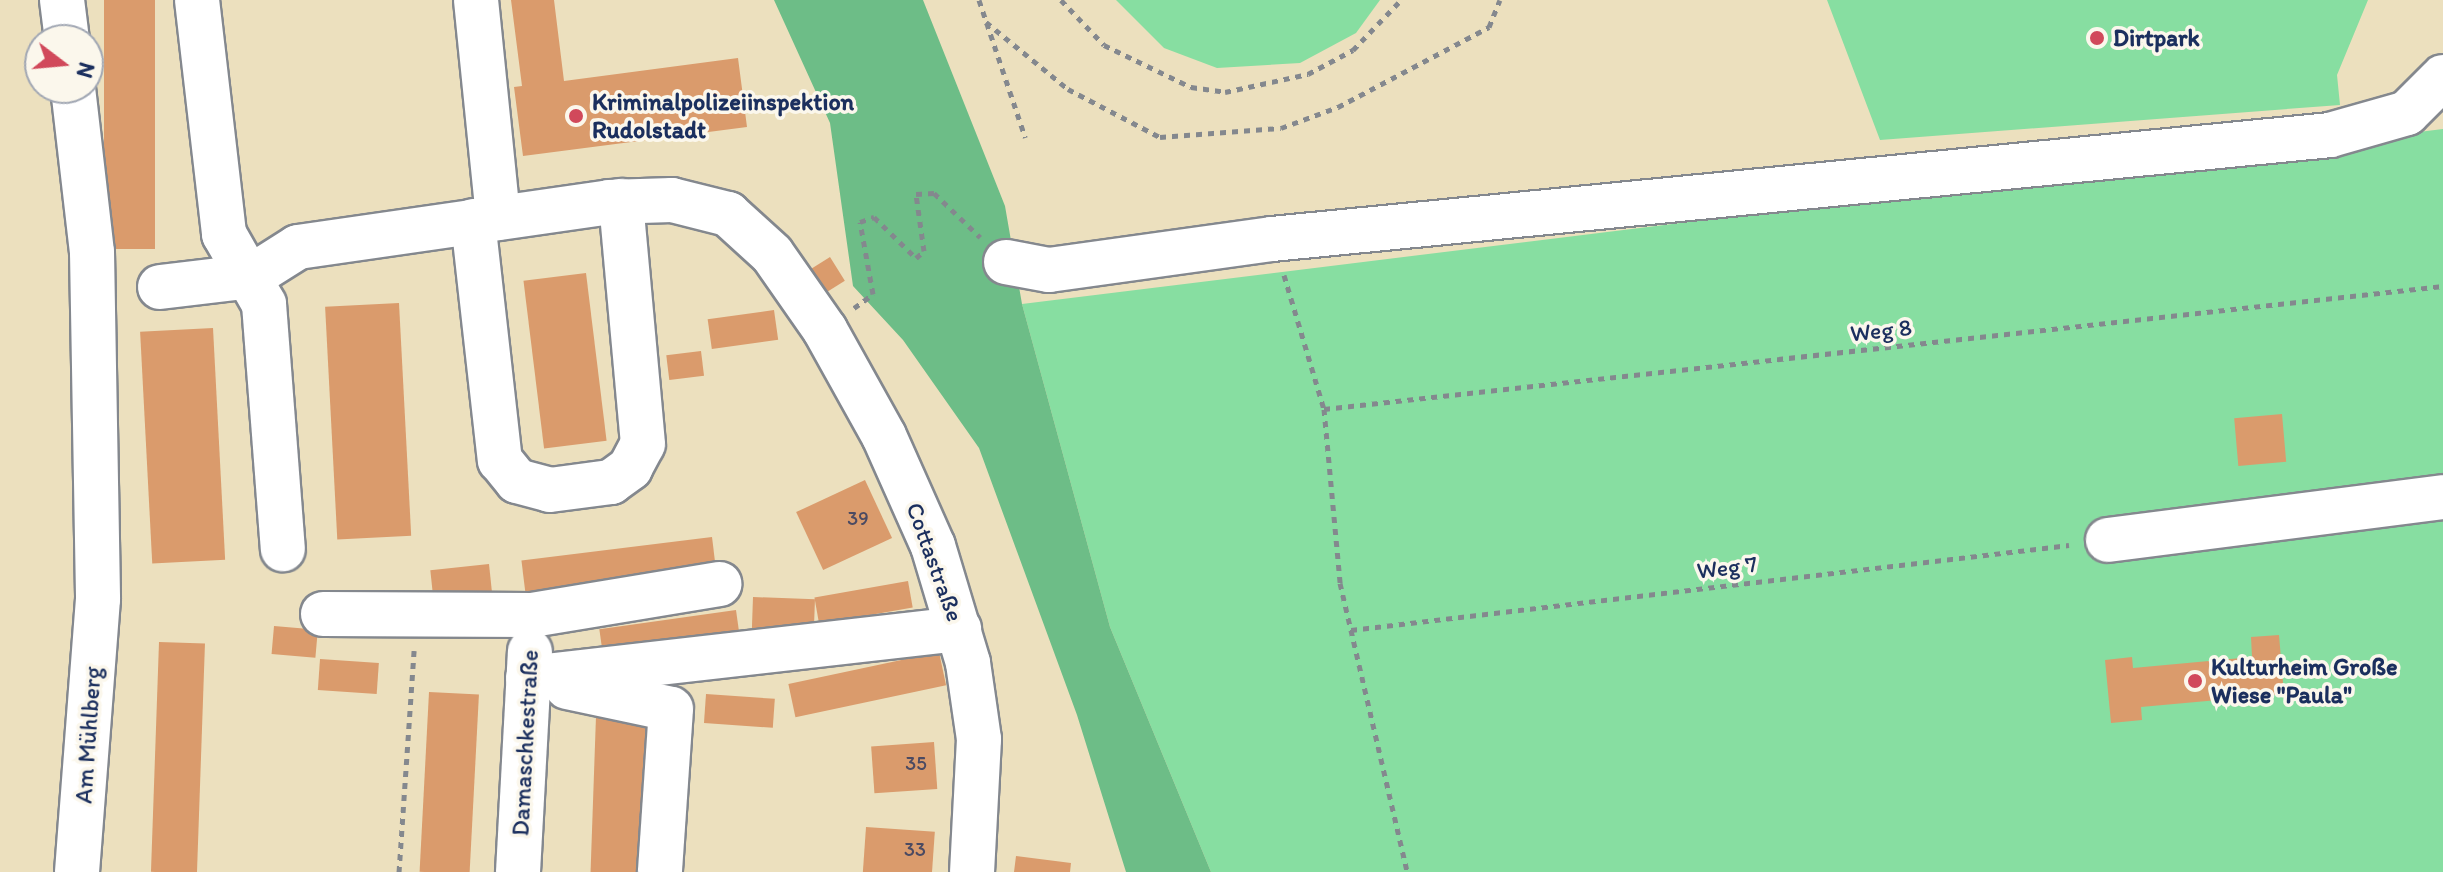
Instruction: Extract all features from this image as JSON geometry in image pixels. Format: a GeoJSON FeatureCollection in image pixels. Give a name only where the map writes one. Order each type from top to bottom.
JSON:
{"type":"FeatureCollection","features":[{"type":"Feature","properties":{"kind":"street"},"geometry":{"type":"LineString","coordinates":[[62,0],[65,24]]}},
{"type":"Feature","properties":{"kind":"street"},"geometry":{"type":"LineString","coordinates":[[197,0],[224,234],[252,276],[264,304],[283,549]]}},
{"type":"Feature","properties":{"kind":"street"},"geometry":{"type":"LineString","coordinates":[[476,0],[500,460],[517,481],[550,490],[611,482],[630,468],[643,444],[621,201]]}},
{"type":"Feature","properties":{"kind":"street"},"geometry":{"type":"LineString","coordinates":[[1006,262],[1049,270],[1272,239],[2330,135],[2407,113],[2443,77]]}},
{"type":"Feature","properties":{"kind":"street","name":"Am Mühlberg"},"geometry":{"type":"LineString","coordinates":[[75,104],[92,252],[98,599],[77,872]]}},
{"type":"Feature","properties":{"kind":"street","name":"Cottastraße"},"geometry":{"type":"LineString","coordinates":[[252,276],[298,247],[621,201],[672,200],[728,214],[772,254],[791,282],[884,436],[933,546],[959,629],[979,739],[972,872]]}},
{"type":"Feature","properties":{"kind":"street"},"geometry":{"type":"LineString","coordinates":[[160,287],[252,276]]}},
{"type":"Feature","properties":{"kind":"street"},"geometry":{"type":"LineString","coordinates":[[2108,540],[2443,497]]}},
{"type":"Feature","properties":{"kind":"street"},"geometry":{"type":"LineString","coordinates":[[323,614],[532,615],[719,584]]}},
{"type":"Feature","properties":{"kind":"street","name":"Damaschkestraße"},"geometry":{"type":"LineString","coordinates":[[518,872],[532,615]]}},
{"type":"Feature","properties":{"kind":"street"},"geometry":{"type":"LineString","coordinates":[[528,678],[959,629]]}},
{"type":"Feature","properties":{"kind":"street"},"geometry":{"type":"LineString","coordinates":[[528,678],[671,709],[660,872]]}},
{"type":"Feature","properties":{"kind":"path"},"geometry":{"type":"LineString","coordinates":[[979,0],[1025,137]]}},
{"type":"Feature","properties":{"kind":"path"},"geometry":{"type":"LineString","coordinates":[[1061,0],[1104,45],[1191,87],[1225,92],[1308,74],[1353,50],[1401,0]]}},
{"type":"Feature","properties":{"kind":"path"},"geometry":{"type":"LineString","coordinates":[[986,22],[1068,89],[1160,137],[1281,128],[1338,107],[1489,27],[1500,0]]}},
{"type":"Feature","properties":{"kind":"path"},"geometry":{"type":"LineString","coordinates":[[873,294],[860,222],[874,217],[916,258],[924,251],[916,194],[934,193],[1006,262]]}},
{"type":"Feature","properties":{"kind":"path"},"geometry":{"type":"LineString","coordinates":[[1272,239],[1308,343],[1324,409],[1340,583],[1407,872]]}},
{"type":"Feature","properties":{"kind":"path","name":"Weg 8"},"geometry":{"type":"LineString","coordinates":[[1324,409],[2443,286]]}},
{"type":"Feature","properties":{"kind":"path","name":"Weg 7"},"geometry":{"type":"LineString","coordinates":[[1351,630],[2108,540]]}},
{"type":"Feature","properties":{"kind":"path"},"geometry":{"type":"LineString","coordinates":[[399,872],[413,614]]}},
{"type":"Feature","properties":{"kind":"green space"},"geometry":{"type":"Polygon","coordinates":[[[774,0],[923,0],[1005,206],[1022,304],[1110,627],[1211,872],[1126,872],[1077,715],[979,448],[903,340],[853,286],[830,123],[774,0]]]}},
{"type":"Feature","properties":{"kind":"green space"},"geometry":{"type":"Polygon","coordinates":[[[1116,0],[1380,0],[1356,33],[1300,63],[1217,68],[1164,48],[1116,0]]]}},
{"type":"Feature","properties":{"kind":"green space","name":"Dirtpark"},"geometry":{"type":"Polygon","coordinates":[[[1827,0],[2368,0],[2337,75],[2340,105],[1880,140],[1827,0]]]}},
{"type":"Feature","properties":{"kind":"green space"},"geometry":{"type":"Polygon","coordinates":[[[2443,129],[2443,872],[1211,872],[1110,627],[1022,304],[2443,129]]]}},
{"type":"Feature","properties":{"kind":"building"},"geometry":{"type":"Polygon","coordinates":[[[104,0],[155,0],[155,249],[104,249],[104,0]]]}},
{"type":"Feature","properties":{"kind":"building"},"geometry":{"type":"Polygon","coordinates":[[[511,0],[554,0],[564,81],[738,58],[747,127],[523,156],[514,87],[522,86],[511,0]]]}},
{"type":"Feature","properties":{"kind":"building"},"geometry":{"type":"Polygon","coordinates":[[[830,257],[845,281],[819,297],[805,273],[830,257]]]}},
{"type":"Feature","properties":{"kind":"building"},"geometry":{"type":"Polygon","coordinates":[[[586,273],[607,441],[544,448],[523,281],[586,273]]]}},
{"type":"Feature","properties":{"kind":"building"},"geometry":{"type":"Polygon","coordinates":[[[399,303],[411,536],[337,540],[325,307],[399,303]]]}},
{"type":"Feature","properties":{"kind":"building"},"geometry":{"type":"Polygon","coordinates":[[[774,310],[778,340],[712,349],[708,319],[774,310]]]}},
{"type":"Feature","properties":{"kind":"building"},"geometry":{"type":"Polygon","coordinates":[[[213,328],[225,560],[152,564],[140,332],[213,328]]]}},
{"type":"Feature","properties":{"kind":"building"},"geometry":{"type":"Polygon","coordinates":[[[701,351],[704,376],[669,380],[666,355],[701,351]]]}},
{"type":"Feature","properties":{"kind":"building"},"geometry":{"type":"Polygon","coordinates":[[[2282,414],[2286,462],[2238,466],[2234,418],[2282,414]]]}},
{"type":"Feature","properties":{"kind":"building"},"geometry":{"type":"Polygon","coordinates":[[[865,480],[892,538],[823,570],[796,512],[865,480]]]}},
{"type":"Feature","properties":{"kind":"building"},"geometry":{"type":"Polygon","coordinates":[[[712,537],[716,571],[526,594],[521,560],[712,537]]]}},
{"type":"Feature","properties":{"kind":"building"},"geometry":{"type":"Polygon","coordinates":[[[489,564],[492,595],[434,601],[430,570],[489,564]]]}},
{"type":"Feature","properties":{"kind":"building"},"geometry":{"type":"Polygon","coordinates":[[[908,581],[913,608],[819,624],[814,597],[908,581]]]}},
{"type":"Feature","properties":{"kind":"building"},"geometry":{"type":"Polygon","coordinates":[[[753,597],[815,599],[814,630],[752,628],[753,597]]]}},
{"type":"Feature","properties":{"kind":"building"},"geometry":{"type":"Polygon","coordinates":[[[736,610],[741,646],[604,665],[599,629],[736,610]]]}},
{"type":"Feature","properties":{"kind":"building"},"geometry":{"type":"Polygon","coordinates":[[[274,626],[318,630],[315,658],[272,654],[274,626]]]}},
{"type":"Feature","properties":{"kind":"building","name":"Kulturheim Große Wiese \"Paula\""},"geometry":{"type":"Polygon","coordinates":[[[2279,635],[2284,694],[2141,707],[2142,720],[2111,723],[2105,660],[2132,657],[2133,668],[2252,657],[2251,637],[2279,635]]]}},
{"type":"Feature","properties":{"kind":"building"},"geometry":{"type":"Polygon","coordinates":[[[159,642],[205,644],[197,872],[151,872],[159,642]]]}},
{"type":"Feature","properties":{"kind":"building"},"geometry":{"type":"Polygon","coordinates":[[[939,652],[946,685],[795,717],[788,684],[939,652]]]}},
{"type":"Feature","properties":{"kind":"building"},"geometry":{"type":"Polygon","coordinates":[[[320,659],[379,663],[377,694],[318,690],[320,659]]]}},
{"type":"Feature","properties":{"kind":"building"},"geometry":{"type":"Polygon","coordinates":[[[429,692],[479,695],[470,872],[420,872],[429,692]]]}},
{"type":"Feature","properties":{"kind":"building"},"geometry":{"type":"Polygon","coordinates":[[[706,694],[775,699],[773,728],[704,723],[706,694]]]}},
{"type":"Feature","properties":{"kind":"building"},"geometry":{"type":"Polygon","coordinates":[[[596,716],[646,718],[641,872],[591,872],[596,716]]]}},
{"type":"Feature","properties":{"kind":"building"},"geometry":{"type":"Polygon","coordinates":[[[934,742],[937,789],[874,793],[871,746],[934,742]]]}},
{"type":"Feature","properties":{"kind":"building"},"geometry":{"type":"Polygon","coordinates":[[[866,827],[935,832],[932,872],[863,872],[866,827]]]}},
{"type":"Feature","properties":{"kind":"building"},"geometry":{"type":"Polygon","coordinates":[[[1016,856],[1071,863],[1070,872],[1014,872],[1016,856]]]}},
{"type":"Feature","properties":{"kind":"place","name":"Dirtpark"},"geometry":{"type":"Point","coordinates":[2097,38]}},
{"type":"Feature","properties":{"kind":"place","name":"Kriminalpolizeiinspektion Rudolstadt"},"geometry":{"type":"Point","coordinates":[576,116]}},
{"type":"Feature","properties":{"kind":"place","name":"Kulturheim Große Wiese \"Paula\""},"geometry":{"type":"Point","coordinates":[2195,681]}}]}
